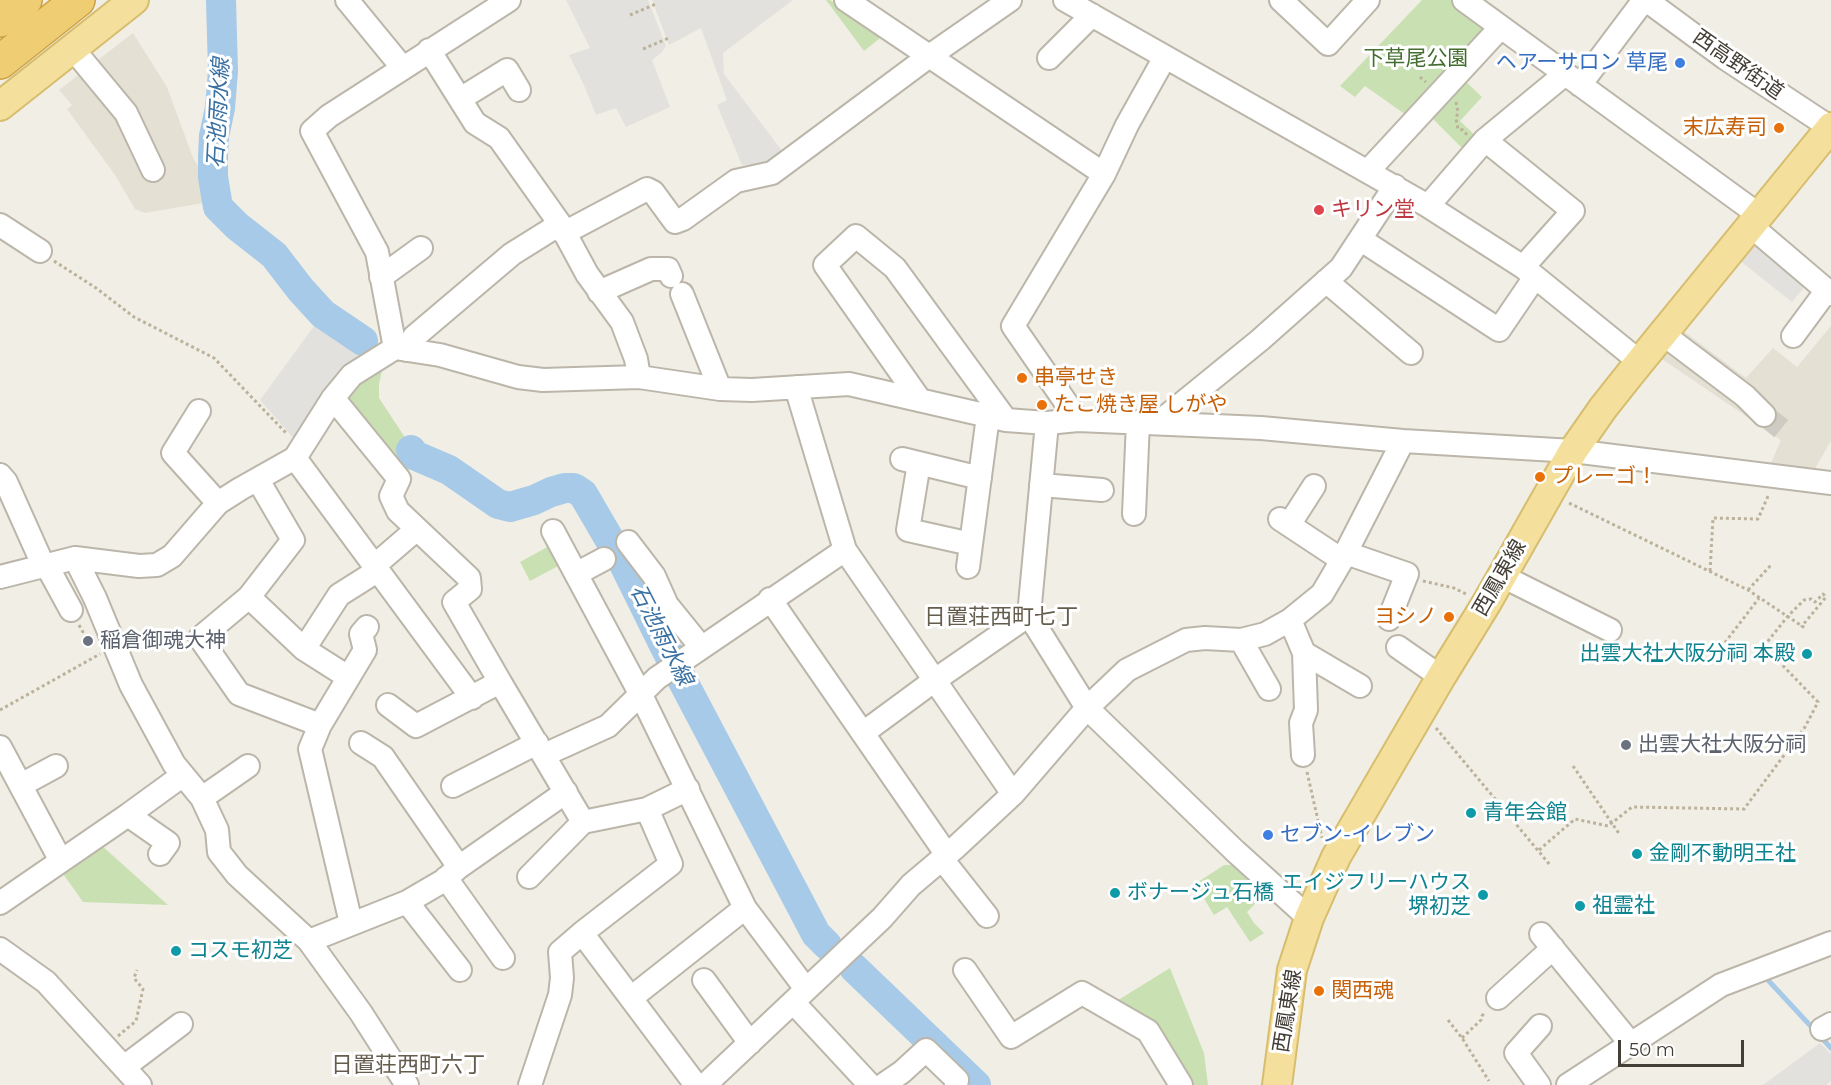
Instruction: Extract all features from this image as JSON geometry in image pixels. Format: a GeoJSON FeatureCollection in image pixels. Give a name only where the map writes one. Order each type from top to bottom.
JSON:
{"type":"FeatureCollection","features":[{"type":"Feature","properties":{"kind":"highway"},"geometry":{"type":"LineString","coordinates":[[0,20],[25,0]]}},
{"type":"Feature","properties":{"kind":"highway"},"geometry":{"type":"LineString","coordinates":[[0,62],[78,0]]}},
{"type":"Feature","properties":{"kind":"main road"},"geometry":{"type":"LineString","coordinates":[[0,88],[110,0]]}},
{"type":"Feature","properties":{"kind":"main road"},"geometry":{"type":"LineString","coordinates":[[0,106],[134,0]]}},
{"type":"Feature","properties":{"kind":"main road","name":"西鳳東線"},"geometry":{"type":"LineString","coordinates":[[1277,1085],[1292,970],[1308,918],[1336,857],[1573,451],[1603,408],[1831,128]]}},
{"type":"Feature","properties":{"kind":"street"},"geometry":{"type":"LineString","coordinates":[[347,0],[402,68]]}},
{"type":"Feature","properties":{"kind":"street"},"geometry":{"type":"LineString","coordinates":[[401,349],[381,277],[377,252],[312,131],[329,116],[509,0]]}},
{"type":"Feature","properties":{"kind":"street"},"geometry":{"type":"LineString","coordinates":[[846,0],[1104,174]]}},
{"type":"Feature","properties":{"kind":"street"},"geometry":{"type":"LineString","coordinates":[[0,577],[75,558],[139,566],[157,565],[172,556],[218,503],[297,455],[333,398],[352,375],[401,349],[512,254],[647,189],[653,192],[675,222],[683,219],[736,181],[772,173],[928,57],[1010,0]]}},
{"type":"Feature","properties":{"kind":"street"},"geometry":{"type":"LineString","coordinates":[[1065,0],[1428,206],[1529,272],[1640,363]]}},
{"type":"Feature","properties":{"kind":"street"},"geometry":{"type":"LineString","coordinates":[[1281,0],[1328,44],[1368,0]]}},
{"type":"Feature","properties":{"kind":"street"},"geometry":{"type":"LineString","coordinates":[[1464,0],[1572,79],[1755,221],[1829,292],[1793,336]]}},
{"type":"Feature","properties":{"kind":"street"},"geometry":{"type":"LineString","coordinates":[[1428,206],[1481,145],[1572,79],[1645,0]]}},
{"type":"Feature","properties":{"kind":"street","name":"西高野街道"},"geometry":{"type":"LineString","coordinates":[[1645,0],[1725,58],[1831,128]]}},
{"type":"Feature","properties":{"kind":"street"},"geometry":{"type":"LineString","coordinates":[[1049,58],[1092,15]]}},
{"type":"Feature","properties":{"kind":"street"},"geometry":{"type":"LineString","coordinates":[[1368,171],[1501,27]]}},
{"type":"Feature","properties":{"kind":"street"},"geometry":{"type":"LineString","coordinates":[[73,49],[126,113],[153,170]]}},
{"type":"Feature","properties":{"kind":"street"},"geometry":{"type":"LineString","coordinates":[[429,50],[475,123],[499,138],[562,229],[599,292],[622,322],[636,359],[639,377]]}},
{"type":"Feature","properties":{"kind":"street"},"geometry":{"type":"LineString","coordinates":[[1078,420],[1013,326],[1104,174],[1127,125],[1165,57]]}},
{"type":"Feature","properties":{"kind":"street"},"geometry":{"type":"LineString","coordinates":[[460,99],[507,70],[519,90]]}},
{"type":"Feature","properties":{"kind":"street"},"geometry":{"type":"LineString","coordinates":[[1360,239],[1499,330],[1529,272],[1573,211],[1481,145]]}},
{"type":"Feature","properties":{"kind":"street"},"geometry":{"type":"LineString","coordinates":[[1134,514],[1148,423],[1260,340],[1341,268],[1395,186]]}},
{"type":"Feature","properties":{"kind":"street"},"geometry":{"type":"LineString","coordinates":[[0,225],[40,251]]}},
{"type":"Feature","properties":{"kind":"street"},"geometry":{"type":"LineString","coordinates":[[920,400],[825,265],[856,236],[895,268],[997,418]]}},
{"type":"Feature","properties":{"kind":"street"},"geometry":{"type":"LineString","coordinates":[[381,277],[421,248]]}},
{"type":"Feature","properties":{"kind":"street"},"geometry":{"type":"LineString","coordinates":[[599,292],[651,269],[668,269],[720,389]]}},
{"type":"Feature","properties":{"kind":"street"},"geometry":{"type":"LineString","coordinates":[[1326,282],[1411,352]]}},
{"type":"Feature","properties":{"kind":"street"},"geometry":{"type":"LineString","coordinates":[[1663,334],[1745,396],[1764,415]]}},
{"type":"Feature","properties":{"kind":"street"},"geometry":{"type":"LineString","coordinates":[[401,349],[440,355],[518,377],[543,380],[639,377],[720,389],[752,390],[849,384],[997,418],[1047,423],[1078,420],[1261,428],[1403,441],[1573,451],[1831,483]]}},
{"type":"Feature","properties":{"kind":"street"},"geometry":{"type":"LineString","coordinates":[[796,387],[845,549],[1013,794]]}},
{"type":"Feature","properties":{"kind":"street"},"geometry":{"type":"LineString","coordinates":[[333,398],[399,479],[391,496],[398,511],[468,578],[470,590],[454,603],[583,822]]}},
{"type":"Feature","properties":{"kind":"street"},"geometry":{"type":"LineString","coordinates":[[199,411],[173,453],[218,503]]}},
{"type":"Feature","properties":{"kind":"street"},"geometry":{"type":"LineString","coordinates":[[968,567],[980,478],[997,418]]}},
{"type":"Feature","properties":{"kind":"street"},"geometry":{"type":"LineString","coordinates":[[1047,423],[1029,615],[1087,708],[1308,918]]}},
{"type":"Feature","properties":{"kind":"street"},"geometry":{"type":"LineString","coordinates":[[705,1085],[882,918],[911,885],[1013,794],[1087,708],[1126,670],[1186,640],[1204,638],[1241,640],[1265,634],[1290,620],[1322,594],[1403,441]]}},
{"type":"Feature","properties":{"kind":"street"},"geometry":{"type":"LineString","coordinates":[[297,455],[376,569],[472,698]]}},
{"type":"Feature","properties":{"kind":"street"},"geometry":{"type":"LineString","coordinates":[[971,544],[908,530],[911,461],[980,478]]}},
{"type":"Feature","properties":{"kind":"street"},"geometry":{"type":"LineString","coordinates":[[0,475],[6,482],[46,566],[71,610]]}},
{"type":"Feature","properties":{"kind":"street"},"geometry":{"type":"LineString","coordinates":[[258,480],[293,540],[249,597],[200,638],[239,694],[320,726]]}},
{"type":"Feature","properties":{"kind":"street"},"geometry":{"type":"LineString","coordinates":[[1041,485],[1102,489]]}},
{"type":"Feature","properties":{"kind":"street"},"geometry":{"type":"LineString","coordinates":[[1314,486],[1284,522],[1344,556],[1407,574],[1389,619]]}},
{"type":"Feature","properties":{"kind":"street"},"geometry":{"type":"LineString","coordinates":[[304,649],[339,595],[376,569],[417,529]]}},
{"type":"Feature","properties":{"kind":"street"},"geometry":{"type":"LineString","coordinates":[[553,531],[641,695],[745,908],[800,996],[870,1085]]}},
{"type":"Feature","properties":{"kind":"street"},"geometry":{"type":"LineString","coordinates":[[628,542],[654,576],[667,605],[701,647]]}},
{"type":"Feature","properties":{"kind":"street"},"geometry":{"type":"LineString","coordinates":[[453,786],[540,749],[608,726],[657,678],[845,549]]}},
{"type":"Feature","properties":{"kind":"street"},"geometry":{"type":"LineString","coordinates":[[75,558],[95,598],[136,695],[174,764],[201,798],[217,830],[219,852],[237,875],[309,941],[361,1013],[407,1085]]}},
{"type":"Feature","properties":{"kind":"street"},"geometry":{"type":"LineString","coordinates":[[576,574],[604,559]]}},
{"type":"Feature","properties":{"kind":"street"},"geometry":{"type":"LineString","coordinates":[[1502,576],[1610,630]]}},
{"type":"Feature","properties":{"kind":"street"},"geometry":{"type":"LineString","coordinates":[[249,597],[304,649],[348,677]]}},
{"type":"Feature","properties":{"kind":"street"},"geometry":{"type":"LineString","coordinates":[[770,600],[863,733],[944,857],[987,916]]}},
{"type":"Feature","properties":{"kind":"street"},"geometry":{"type":"LineString","coordinates":[[863,733],[1029,615]]}},
{"type":"Feature","properties":{"kind":"street"},"geometry":{"type":"LineString","coordinates":[[1290,620],[1304,653],[1306,710],[1301,723],[1303,755]]}},
{"type":"Feature","properties":{"kind":"street"},"geometry":{"type":"LineString","coordinates":[[351,923],[310,749],[320,726],[365,650],[361,634],[367,627]]}},
{"type":"Feature","properties":{"kind":"street"},"geometry":{"type":"LineString","coordinates":[[1241,640],[1269,689]]}},
{"type":"Feature","properties":{"kind":"street"},"geometry":{"type":"LineString","coordinates":[[1398,647],[1441,677]]}},
{"type":"Feature","properties":{"kind":"street"},"geometry":{"type":"LineString","coordinates":[[1304,653],[1360,686]]}},
{"type":"Feature","properties":{"kind":"street"},"geometry":{"type":"LineString","coordinates":[[388,705],[416,726],[500,682]]}},
{"type":"Feature","properties":{"kind":"street"},"geometry":{"type":"LineString","coordinates":[[361,743],[383,757],[503,958]]}},
{"type":"Feature","properties":{"kind":"street"},"geometry":{"type":"LineString","coordinates":[[0,747],[61,861]]}},
{"type":"Feature","properties":{"kind":"street"},"geometry":{"type":"LineString","coordinates":[[21,785],[56,766]]}},
{"type":"Feature","properties":{"kind":"street"},"geometry":{"type":"LineString","coordinates":[[201,798],[248,766]]}},
{"type":"Feature","properties":{"kind":"street"},"geometry":{"type":"LineString","coordinates":[[0,903],[183,775]]}},
{"type":"Feature","properties":{"kind":"street"},"geometry":{"type":"LineString","coordinates":[[529,877],[583,822],[647,809],[688,789]]}},
{"type":"Feature","properties":{"kind":"street"},"geometry":{"type":"LineString","coordinates":[[309,941],[407,902],[453,873],[566,792]]}},
{"type":"Feature","properties":{"kind":"street"},"geometry":{"type":"LineString","coordinates":[[530,1085],[560,994],[562,978],[560,952],[671,864],[647,809]]}},
{"type":"Feature","properties":{"kind":"street"},"geometry":{"type":"LineString","coordinates":[[128,815],[168,843],[160,854]]}},
{"type":"Feature","properties":{"kind":"street"},"geometry":{"type":"LineString","coordinates":[[407,902],[460,970]]}},
{"type":"Feature","properties":{"kind":"street"},"geometry":{"type":"LineString","coordinates":[[631,998],[745,908]]}},
{"type":"Feature","properties":{"kind":"street"},"geometry":{"type":"LineString","coordinates":[[582,933],[696,1085]]}},
{"type":"Feature","properties":{"kind":"street"},"geometry":{"type":"LineString","coordinates":[[1498,998],[1547,941],[1631,1044]]}},
{"type":"Feature","properties":{"kind":"street"},"geometry":{"type":"LineString","coordinates":[[1568,1085],[1597,1077],[1631,1044],[1721,985],[1831,943]]}},
{"type":"Feature","properties":{"kind":"street"},"geometry":{"type":"LineString","coordinates":[[0,949],[46,982],[140,1085]]}},
{"type":"Feature","properties":{"kind":"street"},"geometry":{"type":"LineString","coordinates":[[965,970],[1011,1037],[1082,993],[1148,1031],[1181,1085]]}},
{"type":"Feature","properties":{"kind":"street"},"geometry":{"type":"LineString","coordinates":[[704,980],[750,1043]]}},
{"type":"Feature","properties":{"kind":"street"},"geometry":{"type":"LineString","coordinates":[[124,1067],[181,1024]]}},
{"type":"Feature","properties":{"kind":"street"},"geometry":{"type":"LineString","coordinates":[[1539,1085],[1516,1053],[1540,1026]]}},
{"type":"Feature","properties":{"kind":"street"},"geometry":{"type":"LineString","coordinates":[[883,1085],[902,1072],[926,1050],[957,1080],[956,1085]]}},
{"type":"Feature","properties":{"kind":"path"},"geometry":{"type":"LineString","coordinates":[[630,15],[656,4]]}},
{"type":"Feature","properties":{"kind":"path"},"geometry":{"type":"LineString","coordinates":[[643,49],[669,38]]}},
{"type":"Feature","properties":{"kind":"path"},"geometry":{"type":"LineString","coordinates":[[1445,87],[1455,96],[1458,129],[1463,130],[1468,137],[1468,142],[1481,145]]}},
{"type":"Feature","properties":{"kind":"path"},"geometry":{"type":"LineString","coordinates":[[40,251],[134,316],[214,358],[286,433],[297,455]]}},
{"type":"Feature","properties":{"kind":"path"},"geometry":{"type":"LineString","coordinates":[[1710,572],[1713,518],[1758,519],[1775,476]]}},
{"type":"Feature","properties":{"kind":"path"},"geometry":{"type":"LineString","coordinates":[[1539,849],[1575,819],[1608,826],[1632,807],[1744,808],[1805,727],[1818,702],[1764,645],[1788,616],[1804,600],[1810,599],[1815,602],[1823,594],[1826,597],[1804,627],[1788,616],[1748,590],[1562,499]]}},
{"type":"Feature","properties":{"kind":"path"},"geometry":{"type":"LineString","coordinates":[[1748,590],[1771,565]]}},
{"type":"Feature","properties":{"kind":"path"},"geometry":{"type":"LineString","coordinates":[[1407,574],[1424,581],[1454,588],[1486,603]]}},
{"type":"Feature","properties":{"kind":"path"},"geometry":{"type":"LineString","coordinates":[[1714,657],[1760,598]]}},
{"type":"Feature","properties":{"kind":"path"},"geometry":{"type":"LineString","coordinates":[[0,710],[115,646]]}},
{"type":"Feature","properties":{"kind":"path"},"geometry":{"type":"LineString","coordinates":[[1433,724],[1550,865]]}},
{"type":"Feature","properties":{"kind":"path"},"geometry":{"type":"LineString","coordinates":[[1303,755],[1318,822]]}},
{"type":"Feature","properties":{"kind":"path"},"geometry":{"type":"LineString","coordinates":[[1573,766],[1620,835]]}},
{"type":"Feature","properties":{"kind":"path"},"geometry":{"type":"LineString","coordinates":[[106,1047],[136,1021],[143,989],[134,978],[137,970]]}},
{"type":"Feature","properties":{"kind":"path"},"geometry":{"type":"LineString","coordinates":[[1462,1038],[1481,1020],[1498,998]]}},
{"type":"Feature","properties":{"kind":"path"},"geometry":{"type":"LineString","coordinates":[[1448,1020],[1489,1081]]}},
{"type":"Feature","properties":{"kind":"shaded area"},"geometry":{"type":"Polygon","coordinates":[[[566,0],[648,0],[666,46],[652,60],[670,107],[626,127],[616,108],[596,115],[569,55],[590,48],[566,0]]]}},
{"type":"Feature","properties":{"kind":"shaded area"},"geometry":{"type":"Polygon","coordinates":[[[652,0],[793,0],[723,53],[724,74],[783,152],[766,164],[742,165],[717,105],[727,100],[701,28],[669,45],[652,0]]]}},
{"type":"Feature","properties":{"kind":"shaded area"},"geometry":{"type":"Polygon","coordinates":[[[133,33],[167,87],[193,158],[204,175],[209,202],[145,213],[135,209],[115,175],[67,109],[72,105],[59,90],[133,33]]]}},
{"type":"Feature","properties":{"kind":"shaded area"},"geometry":{"type":"Polygon","coordinates":[[[1757,238],[1810,280],[1792,302],[1739,260],[1757,238]]]}},
{"type":"Feature","properties":{"kind":"shaded area"},"geometry":{"type":"Polygon","coordinates":[[[320,318],[361,347],[366,356],[295,440],[260,400],[320,318]]]}},
{"type":"Feature","properties":{"kind":"shaded area"},"geometry":{"type":"Polygon","coordinates":[[[1831,326],[1831,441],[1813,472],[1770,465],[1781,440],[1659,357],[1682,330],[1746,378],[1773,348],[1797,367],[1831,326]]]}},
{"type":"Feature","properties":{"kind":"shaded area"},"geometry":{"type":"Polygon","coordinates":[[[1820,1043],[1831,1054],[1831,1081],[1826,1085],[1763,1085],[1820,1043]]]}},
{"type":"Feature","properties":{"kind":"green space"},"geometry":{"type":"Polygon","coordinates":[[[826,0],[830,0],[884,35],[864,51],[826,0]]]}},
{"type":"Feature","properties":{"kind":"green space","name":"下草尾公園"},"geometry":{"type":"Polygon","coordinates":[[[1422,0],[1457,0],[1491,27],[1409,117],[1365,86],[1355,97],[1340,86],[1422,0]]]}},
{"type":"Feature","properties":{"kind":"green space"},"geometry":{"type":"Polygon","coordinates":[[[1463,79],[1482,97],[1460,121],[1478,138],[1466,152],[1429,115],[1463,79]]]}},
{"type":"Feature","properties":{"kind":"green space"},"geometry":{"type":"Polygon","coordinates":[[[383,366],[379,398],[412,448],[405,453],[413,465],[406,473],[345,403],[346,395],[366,376],[383,366]]]}},
{"type":"Feature","properties":{"kind":"green space"},"geometry":{"type":"Polygon","coordinates":[[[551,545],[562,564],[530,581],[520,562],[551,545]]]}},
{"type":"Feature","properties":{"kind":"green space"},"geometry":{"type":"Polygon","coordinates":[[[101,845],[168,905],[83,902],[61,871],[101,845]]]}},
{"type":"Feature","properties":{"kind":"green space"},"geometry":{"type":"Polygon","coordinates":[[[1224,865],[1232,865],[1264,895],[1247,912],[1264,933],[1250,942],[1227,907],[1214,915],[1195,884],[1224,865]]]}},
{"type":"Feature","properties":{"kind":"green space"},"geometry":{"type":"Polygon","coordinates":[[[1170,968],[1204,1053],[1208,1085],[1189,1085],[1115,1002],[1170,968]]]}},
{"type":"Feature","properties":{"kind":"waterway","name":"石池雨水線"},"geometry":{"type":"LineString","coordinates":[[221,0],[223,71],[213,156],[213,177],[218,207],[237,226],[274,255],[323,314],[363,341]]}},
{"type":"Feature","properties":{"kind":"waterway","name":"石池雨水線"},"geometry":{"type":"LineString","coordinates":[[411,450],[414,455],[449,470],[498,504],[510,507],[565,488],[574,488],[583,494],[625,566],[667,651],[816,934],[827,945]]}},
{"type":"Feature","properties":{"kind":"waterway","name":"石池雨水線"},"geometry":{"type":"LineString","coordinates":[[854,968],[976,1085]]}},
{"type":"Feature","properties":{"kind":"waterway"},"geometry":{"type":"LineString","coordinates":[[1761,980],[1767,979],[1831,1048]]}},
{"type":"Feature","properties":{"kind":"tunnel"},"geometry":{"type":"LineString","coordinates":[[1764,415],[1788,434]]}},
{"type":"Feature","properties":{"kind":"place","name":"ヘアーサロン 草尾"},"geometry":{"type":"Point","coordinates":[1680,63]}},
{"type":"Feature","properties":{"kind":"place","name":"末広寿司"},"geometry":{"type":"Point","coordinates":[1779,128]}},
{"type":"Feature","properties":{"kind":"place","name":"キリン堂"},"geometry":{"type":"Point","coordinates":[1319,210]}},
{"type":"Feature","properties":{"kind":"place","name":"串亭せき"},"geometry":{"type":"Point","coordinates":[1022,378]}},
{"type":"Feature","properties":{"kind":"place","name":"たこ焼き屋 しがや"},"geometry":{"type":"Point","coordinates":[1042,405]}},
{"type":"Feature","properties":{"kind":"place","name":"プレーゴ！"},"geometry":{"type":"Point","coordinates":[1540,477]}},
{"type":"Feature","properties":{"kind":"place","name":"ヨシノ"},"geometry":{"type":"Point","coordinates":[1449,617]}},
{"type":"Feature","properties":{"kind":"place","name":"稲倉御魂大神"},"geometry":{"type":"Point","coordinates":[88,641]}},
{"type":"Feature","properties":{"kind":"place","name":"出雲大社大阪分祠 本殿"},"geometry":{"type":"Point","coordinates":[1807,654]}},
{"type":"Feature","properties":{"kind":"place","name":"出雲大社大阪分祠"},"geometry":{"type":"Point","coordinates":[1626,745]}},
{"type":"Feature","properties":{"kind":"place","name":"青年会館"},"geometry":{"type":"Point","coordinates":[1471,813]}},
{"type":"Feature","properties":{"kind":"place","name":"セブン-イレブン"},"geometry":{"type":"Point","coordinates":[1268,835]}},
{"type":"Feature","properties":{"kind":"place","name":"金剛不動明王社"},"geometry":{"type":"Point","coordinates":[1637,854]}},
{"type":"Feature","properties":{"kind":"place","name":"ボナージュ石橋"},"geometry":{"type":"Point","coordinates":[1115,893]}},
{"type":"Feature","properties":{"kind":"place","name":"エイジフリーハウス 堺初芝"},"geometry":{"type":"Point","coordinates":[1483,895]}},
{"type":"Feature","properties":{"kind":"place","name":"祖霊社"},"geometry":{"type":"Point","coordinates":[1580,906]}},
{"type":"Feature","properties":{"kind":"place","name":"コスモ初芝"},"geometry":{"type":"Point","coordinates":[176,951]}},
{"type":"Feature","properties":{"kind":"place","name":"関西魂"},"geometry":{"type":"Point","coordinates":[1319,991]}},
{"type":"Feature","properties":{"kind":"district","name":"日置荘西町七丁"},"geometry":{"type":"Point","coordinates":[1001,618]}},
{"type":"Feature","properties":{"kind":"district","name":"日置荘西町六丁"},"geometry":{"type":"Point","coordinates":[408,1066]}}]}
